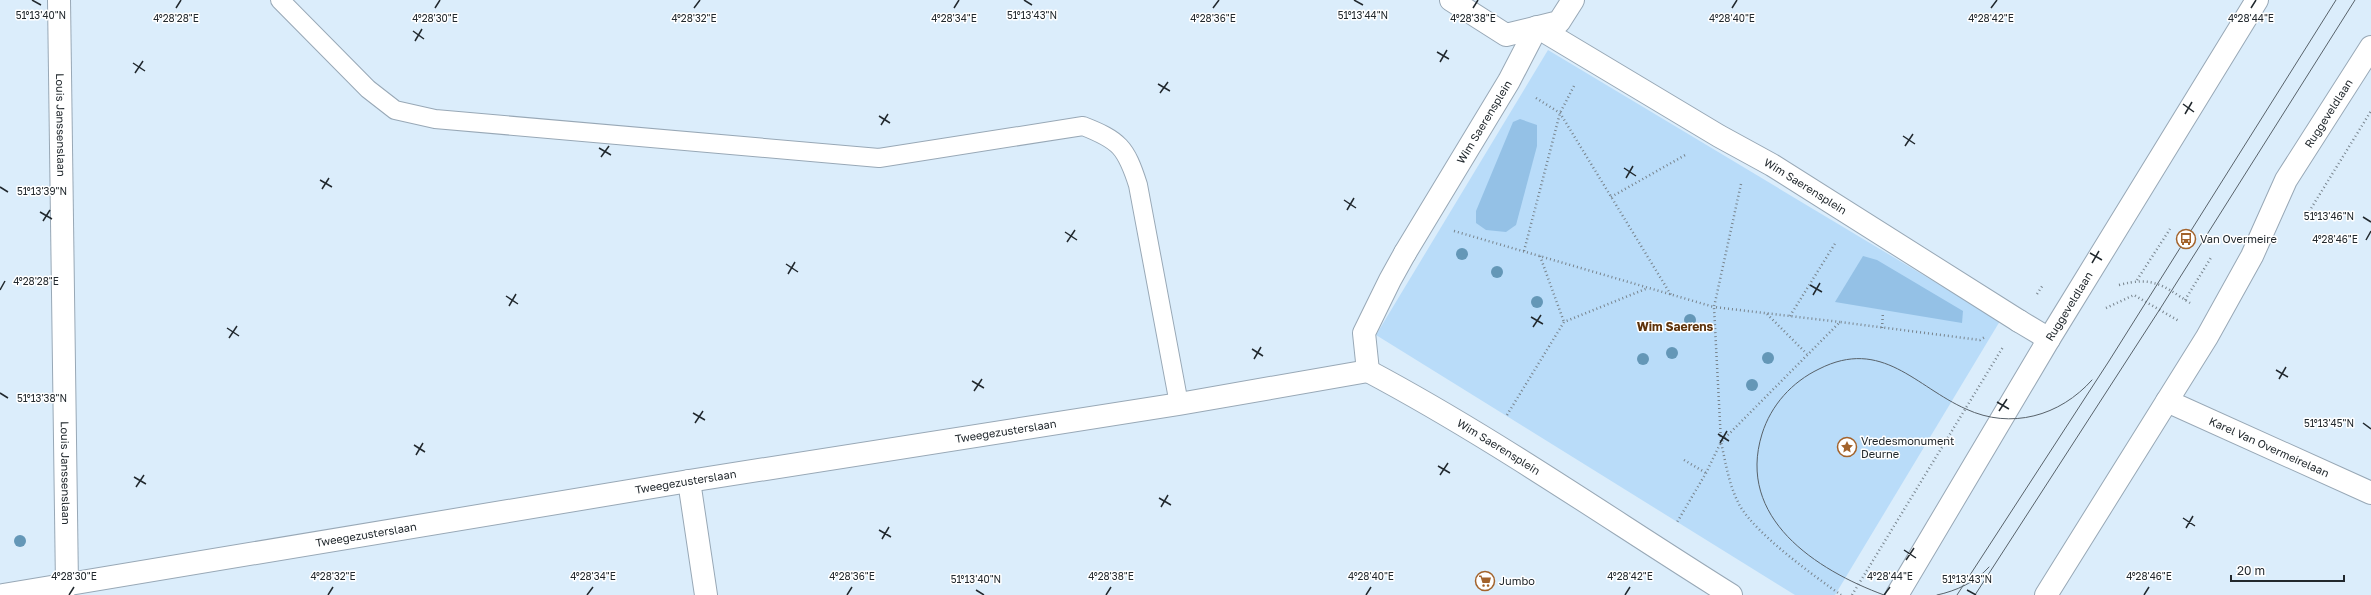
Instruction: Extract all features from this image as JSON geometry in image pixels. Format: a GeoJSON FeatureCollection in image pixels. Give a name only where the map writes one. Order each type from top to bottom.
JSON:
{"type":"FeatureCollection","features":[{"type":"Feature","properties":{"kind":"street","name":"Louis Janssenslaan"},"geometry":{"type":"LineString","coordinates":[[59,0],[67,586]]}},
{"type":"Feature","properties":{"kind":"street"},"geometry":{"type":"LineString","coordinates":[[1451,0],[1506,35],[1560,22],[1573,0]]}},
{"type":"Feature","properties":{"kind":"street","name":"Ruggeveldlaan"},"geometry":{"type":"LineString","coordinates":[[1897,595],[2049,339],[2257,0]]}},
{"type":"Feature","properties":{"kind":"street","name":"Wim Saerensplein"},"geometry":{"type":"LineString","coordinates":[[1731,595],[1410,393],[1368,371],[1364,333],[1390,280],[1509,81],[1537,27],[1588,59],[1719,136],[1772,165],[2049,339]]}},
{"type":"Feature","properties":{"kind":"street","name":"Ruggeveldlaan"},"geometry":{"type":"LineString","coordinates":[[2046,595],[2212,329],[2252,256],[2286,180],[2371,47]]}},
{"type":"Feature","properties":{"kind":"street","name":"Tweegezusterslaan"},"geometry":{"type":"LineString","coordinates":[[3,595],[67,586],[689,482],[1179,404],[1368,371]]}},
{"type":"Feature","properties":{"kind":"street","name":"Karel Van Overmeirelaan"},"geometry":{"type":"LineString","coordinates":[[2167,401],[2371,492]]}},
{"type":"Feature","properties":{"kind":"street"},"geometry":{"type":"LineString","coordinates":[[689,482],[706,595]]}},
{"type":"Feature","properties":{"kind":"lane"},"geometry":{"type":"LineString","coordinates":[[280,0],[368,89],[395,110],[435,119],[879,158],[1082,126],[1111,137],[1130,158],[1138,185],[1179,404]]}},
{"type":"Feature","properties":{"kind":"path"},"geometry":{"type":"LineString","coordinates":[[1524,251],[1560,113],[1588,59]]}},
{"type":"Feature","properties":{"kind":"path"},"geometry":{"type":"LineString","coordinates":[[1560,113],[1671,294]]}},
{"type":"Feature","properties":{"kind":"path"},"geometry":{"type":"LineString","coordinates":[[1611,197],[1719,136]]}},
{"type":"Feature","properties":{"kind":"path"},"geometry":{"type":"LineString","coordinates":[[1748,153],[1714,307],[1721,442],[1729,480],[1741,507],[1777,545],[1841,595]]}},
{"type":"Feature","properties":{"kind":"path"},"geometry":{"type":"LineString","coordinates":[[1790,316],[1852,216]]}},
{"type":"Feature","properties":{"kind":"path"},"geometry":{"type":"LineString","coordinates":[[1425,222],[1714,307],[1980,340],[2018,320]]}},
{"type":"Feature","properties":{"kind":"path"},"geometry":{"type":"LineString","coordinates":[[2137,280],[2170,229]]}},
{"type":"Feature","properties":{"kind":"path"},"geometry":{"type":"LineString","coordinates":[[1540,256],[1564,322]]}},
{"type":"Feature","properties":{"kind":"path"},"geometry":{"type":"LineString","coordinates":[[2185,300],[2212,256]]}},
{"type":"Feature","properties":{"kind":"path"},"geometry":{"type":"LineString","coordinates":[[2083,285],[2105,288],[2137,280],[2158,283],[2185,300],[2212,329]]}},
{"type":"Feature","properties":{"kind":"path"},"geometry":{"type":"LineString","coordinates":[[2083,285],[2105,309],[2134,295],[2212,329]]}},
{"type":"Feature","properties":{"kind":"path"},"geometry":{"type":"LineString","coordinates":[[1490,443],[1564,322],[1648,288]]}},
{"type":"Feature","properties":{"kind":"path"},"geometry":{"type":"LineString","coordinates":[[1882,328],[1883,312]]}},
{"type":"Feature","properties":{"kind":"path"},"geometry":{"type":"LineString","coordinates":[[1767,314],[1807,354]]}},
{"type":"Feature","properties":{"kind":"path"},"geometry":{"type":"LineString","coordinates":[[1660,551],[1706,473],[1721,442],[1840,322]]}},
{"type":"Feature","properties":{"kind":"path"},"geometry":{"type":"LineString","coordinates":[[1684,460],[1706,473]]}},
{"type":"Feature","properties":{"kind":"shaded area"},"geometry":{"type":"Polygon","coordinates":[[[1548,50],[2000,321],[1835,595],[1795,595],[1376,335],[1548,50]]]}},
{"type":"Feature","properties":{"kind":"shaded area"},"geometry":{"type":"Polygon","coordinates":[[[1520,119],[1537,125],[1537,146],[1516,225],[1506,232],[1486,230],[1476,223],[1476,211],[1513,122],[1520,119]]]}},
{"type":"Feature","properties":{"kind":"shaded area"},"geometry":{"type":"Polygon","coordinates":[[[1863,256],[1877,260],[1963,311],[1962,323],[1835,302],[1863,256]]]}},
{"type":"Feature","properties":{"kind":"tram line"},"geometry":{"type":"LineString","coordinates":[[1957,595],[2109,361],[2336,0]]}},
{"type":"Feature","properties":{"kind":"tram line"},"geometry":{"type":"LineString","coordinates":[[1975,595],[2160,309],[2355,0]]}},
{"type":"Feature","properties":{"kind":"tram line"},"geometry":{"type":"LineString","coordinates":[[1884,595],[1833,571],[1809,555],[1788,537],[1771,515],[1761,491],[1757,464],[1762,434],[1766,423],[1777,404],[1791,388],[1809,374],[1819,369],[1841,361],[1862,359],[1880,362],[1897,369],[1948,400],[1966,409],[1983,415],[2017,419],[2050,411],[2065,403],[2092,380]]}},
{"type":"Feature","properties":{"kind":"tram line"},"geometry":{"type":"LineString","coordinates":[[1937,595],[1965,585],[1978,577],[1989,567]]}},
{"type":"Feature","properties":{"kind":"place","name":"Van Overmeire"},"geometry":{"type":"Point","coordinates":[2186,239]}},
{"type":"Feature","properties":{"kind":"place","name":"Vredesmonument Deurne"},"geometry":{"type":"Point","coordinates":[1847,447]}},
{"type":"Feature","properties":{"kind":"place","name":"Jumbo"},"geometry":{"type":"Point","coordinates":[1485,581]}},
{"type":"Feature","properties":{"kind":"district","name":"Wim Saerens"},"geometry":{"type":"Point","coordinates":[1675,327]}}]}
